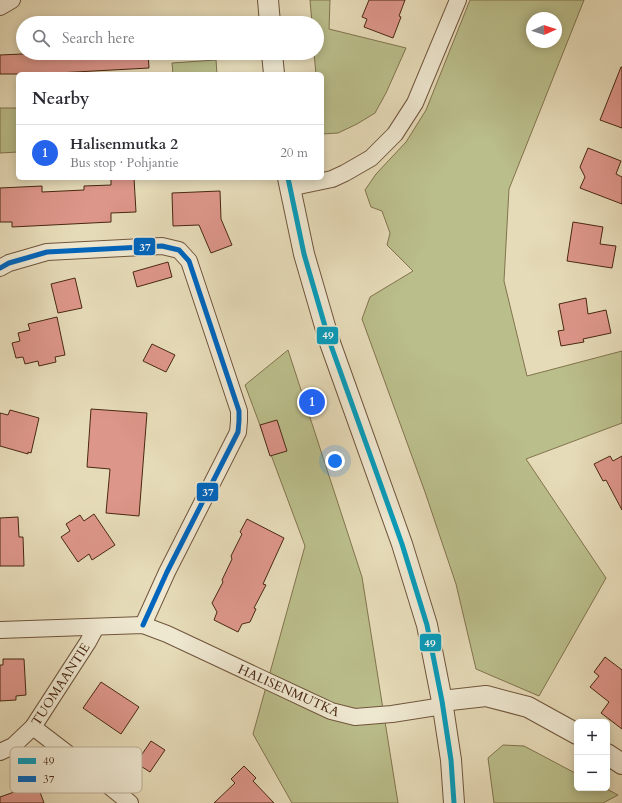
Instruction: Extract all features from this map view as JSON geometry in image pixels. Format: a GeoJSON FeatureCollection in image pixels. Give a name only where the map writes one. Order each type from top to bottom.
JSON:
{"type":"FeatureCollection","features":[{"type":"Feature","properties":{"kind":"street"},"geometry":{"type":"LineString","coordinates":[[0,7],[12,0]]}},
{"type":"Feature","properties":{"kind":"street"},"geometry":{"type":"LineString","coordinates":[[268,0],[269,16]]}},
{"type":"Feature","properties":{"kind":"street"},"geometry":{"type":"LineString","coordinates":[[324,180],[332,179],[345,173],[371,158],[395,134],[415,103],[458,0]]}},
{"type":"Feature","properties":{"kind":"street"},"geometry":{"type":"LineString","coordinates":[[273,60],[274,72]]}},
{"type":"Feature","properties":{"kind":"street"},"geometry":{"type":"LineString","coordinates":[[321,180],[288,183],[304,254],[329,340],[402,544],[427,625],[451,760],[454,803]]}},
{"type":"Feature","properties":{"kind":"street"},"geometry":{"type":"LineString","coordinates":[[0,268],[9,263],[47,252],[162,246],[179,250],[189,261],[239,410],[240,422],[238,432],[167,572],[142,626]]}},
{"type":"Feature","properties":{"kind":"street","name":"HALISENMUTKA"},"geometry":{"type":"LineString","coordinates":[[0,630],[142,626],[166,634],[331,711],[355,717],[392,714],[442,703]]}},
{"type":"Feature","properties":{"kind":"street","name":"TUOMAANTIE"},"geometry":{"type":"LineString","coordinates":[[11,747],[33,727],[88,642],[96,627]]}},
{"type":"Feature","properties":{"kind":"street"},"geometry":{"type":"LineString","coordinates":[[442,703],[486,696],[528,707],[574,732]]}},
{"type":"Feature","properties":{"kind":"street"},"geometry":{"type":"LineString","coordinates":[[33,727],[60,747]]}},
{"type":"Feature","properties":{"kind":"street","name":"TUOMAANTIE"},"geometry":{"type":"LineString","coordinates":[[0,752],[10,747]]}},
{"type":"Feature","properties":{"kind":"street"},"geometry":{"type":"LineString","coordinates":[[608,755],[622,764]]}},
{"type":"Feature","properties":{"kind":"street"},"geometry":{"type":"LineString","coordinates":[[118,793],[130,803]]}},
{"type":"Feature","properties":{"kind":"green space"},"geometry":{"type":"Polygon","coordinates":[[[310,0],[330,0],[329,29],[406,48],[386,93],[375,113],[338,133],[324,134],[324,72],[316,72],[315,60],[324,60],[324,16],[311,16],[310,0]]]}},
{"type":"Feature","properties":{"kind":"green space"},"geometry":{"type":"Polygon","coordinates":[[[470,0],[584,0],[509,189],[504,281],[527,376],[622,351],[622,423],[526,459],[606,578],[539,696],[476,669],[456,584],[425,492],[362,319],[370,297],[413,271],[387,245],[390,233],[382,211],[371,207],[365,190],[376,174],[406,142],[426,110],[470,0]]]}},
{"type":"Feature","properties":{"kind":"green space"},"geometry":{"type":"Polygon","coordinates":[[[216,60],[217,72],[173,72],[172,63],[216,60]]]}},
{"type":"Feature","properties":{"kind":"green space"},"geometry":{"type":"Polygon","coordinates":[[[0,108],[16,108],[16,152],[0,153],[0,108]]]}},
{"type":"Feature","properties":{"kind":"green space"},"geometry":{"type":"Polygon","coordinates":[[[288,350],[362,577],[398,803],[292,803],[253,734],[305,546],[245,385],[288,350]]]}},
{"type":"Feature","properties":{"kind":"green space"},"geometry":{"type":"Polygon","coordinates":[[[503,745],[524,746],[574,772],[574,791],[610,791],[618,795],[603,803],[494,803],[488,758],[503,745]]]}},
{"type":"Feature","properties":{"kind":"building"},"geometry":{"type":"Polygon","coordinates":[[[369,0],[405,0],[399,16],[401,17],[393,38],[364,27],[367,19],[362,17],[369,0]]]}},
{"type":"Feature","properties":{"kind":"building"},"geometry":{"type":"Polygon","coordinates":[[[16,54],[16,60],[148,60],[149,68],[75,72],[16,72],[16,74],[0,74],[0,55],[16,54]]]}},
{"type":"Feature","properties":{"kind":"building"},"geometry":{"type":"Polygon","coordinates":[[[622,67],[622,128],[600,120],[622,67]]]}},
{"type":"Feature","properties":{"kind":"building"},"geometry":{"type":"Polygon","coordinates":[[[588,148],[621,161],[616,174],[622,177],[622,204],[580,188],[585,177],[580,167],[588,148]]]}},
{"type":"Feature","properties":{"kind":"building"},"geometry":{"type":"Polygon","coordinates":[[[111,180],[134,180],[136,212],[111,213],[111,222],[12,227],[12,222],[0,222],[0,188],[42,186],[42,192],[84,190],[84,186],[111,185],[111,180]]]}},
{"type":"Feature","properties":{"kind":"building"},"geometry":{"type":"Polygon","coordinates":[[[220,191],[221,219],[232,245],[211,253],[199,225],[173,226],[172,193],[220,191]]]}},
{"type":"Feature","properties":{"kind":"building"},"geometry":{"type":"Polygon","coordinates":[[[573,222],[603,227],[600,244],[616,246],[612,268],[567,261],[573,222]]]}},
{"type":"Feature","properties":{"kind":"building"},"geometry":{"type":"Polygon","coordinates":[[[168,262],[172,277],[137,287],[133,272],[168,262]]]}},
{"type":"Feature","properties":{"kind":"building"},"geometry":{"type":"Polygon","coordinates":[[[75,278],[82,308],[58,313],[51,284],[75,278]]]}},
{"type":"Feature","properties":{"kind":"building"},"geometry":{"type":"Polygon","coordinates":[[[586,298],[588,314],[606,310],[611,333],[583,339],[584,342],[561,346],[558,331],[564,330],[559,304],[586,298]]]}},
{"type":"Feature","properties":{"kind":"building"},"geometry":{"type":"Polygon","coordinates":[[[57,317],[65,355],[55,357],[56,362],[39,366],[38,361],[25,364],[23,357],[16,358],[12,343],[20,341],[18,333],[30,330],[28,324],[57,317]]]}},
{"type":"Feature","properties":{"kind":"building"},"geometry":{"type":"Polygon","coordinates":[[[152,344],[175,355],[166,372],[143,361],[152,344]]]}},
{"type":"Feature","properties":{"kind":"building"},"geometry":{"type":"Polygon","coordinates":[[[91,409],[147,413],[139,516],[106,513],[110,469],[87,467],[91,409]]]}},
{"type":"Feature","properties":{"kind":"building"},"geometry":{"type":"Polygon","coordinates":[[[10,410],[39,418],[31,453],[28,452],[28,454],[0,446],[0,413],[8,415],[10,410]]]}},
{"type":"Feature","properties":{"kind":"building"},"geometry":{"type":"Polygon","coordinates":[[[277,420],[287,451],[270,456],[260,425],[277,420]]]}},
{"type":"Feature","properties":{"kind":"building"},"geometry":{"type":"Polygon","coordinates":[[[610,456],[613,461],[622,456],[622,510],[606,480],[603,481],[594,464],[610,456]]]}},
{"type":"Feature","properties":{"kind":"building"},"geometry":{"type":"Polygon","coordinates":[[[94,514],[115,545],[92,560],[89,554],[78,562],[61,537],[70,531],[66,524],[80,515],[84,521],[94,514]]]}},
{"type":"Feature","properties":{"kind":"building"},"geometry":{"type":"Polygon","coordinates":[[[18,517],[19,537],[23,537],[24,566],[0,566],[0,518],[18,517]]]}},
{"type":"Feature","properties":{"kind":"building"},"geometry":{"type":"Polygon","coordinates":[[[247,519],[284,538],[263,584],[266,585],[254,608],[256,609],[250,622],[242,624],[238,632],[214,620],[217,612],[212,603],[223,582],[222,580],[232,559],[231,556],[242,534],[240,532],[247,519]]]}},
{"type":"Feature","properties":{"kind":"building"},"geometry":{"type":"Polygon","coordinates":[[[605,657],[622,670],[622,729],[601,713],[609,702],[590,687],[599,676],[594,672],[605,657]]]}},
{"type":"Feature","properties":{"kind":"building"},"geometry":{"type":"Polygon","coordinates":[[[3,659],[24,659],[26,695],[16,696],[16,700],[0,701],[0,665],[3,665],[3,659]]]}},
{"type":"Feature","properties":{"kind":"building"},"geometry":{"type":"Polygon","coordinates":[[[101,682],[139,707],[121,734],[83,708],[101,682]]]}},
{"type":"Feature","properties":{"kind":"building"},"geometry":{"type":"Polygon","coordinates":[[[151,741],[165,750],[150,772],[142,767],[142,754],[151,741]]]}},
{"type":"Feature","properties":{"kind":"building"},"geometry":{"type":"Polygon","coordinates":[[[244,766],[256,778],[253,781],[274,803],[214,803],[235,783],[231,779],[244,766]]]}},
{"type":"Feature","properties":{"kind":"building"},"geometry":{"type":"Polygon","coordinates":[[[11,793],[40,793],[44,803],[0,803],[0,797],[11,793]]]}},
{"type":"Feature","properties":{"kind":"transit line","name":"49"},"geometry":{"type":"LineString","coordinates":[[288,180],[304,254],[329,340],[402,544],[427,625],[442,701],[451,760],[454,803]]}},
{"type":"Feature","properties":{"kind":"transit line","name":"37"},"geometry":{"type":"LineString","coordinates":[[0,268],[9,263],[47,252],[162,246],[179,250],[189,261],[239,411],[238,432],[167,572],[143,625]]}},
{"type":"Feature","properties":{"kind":"place","name":"Halisenmutka 2"},"geometry":{"type":"Point","coordinates":[312,402]}}]}
